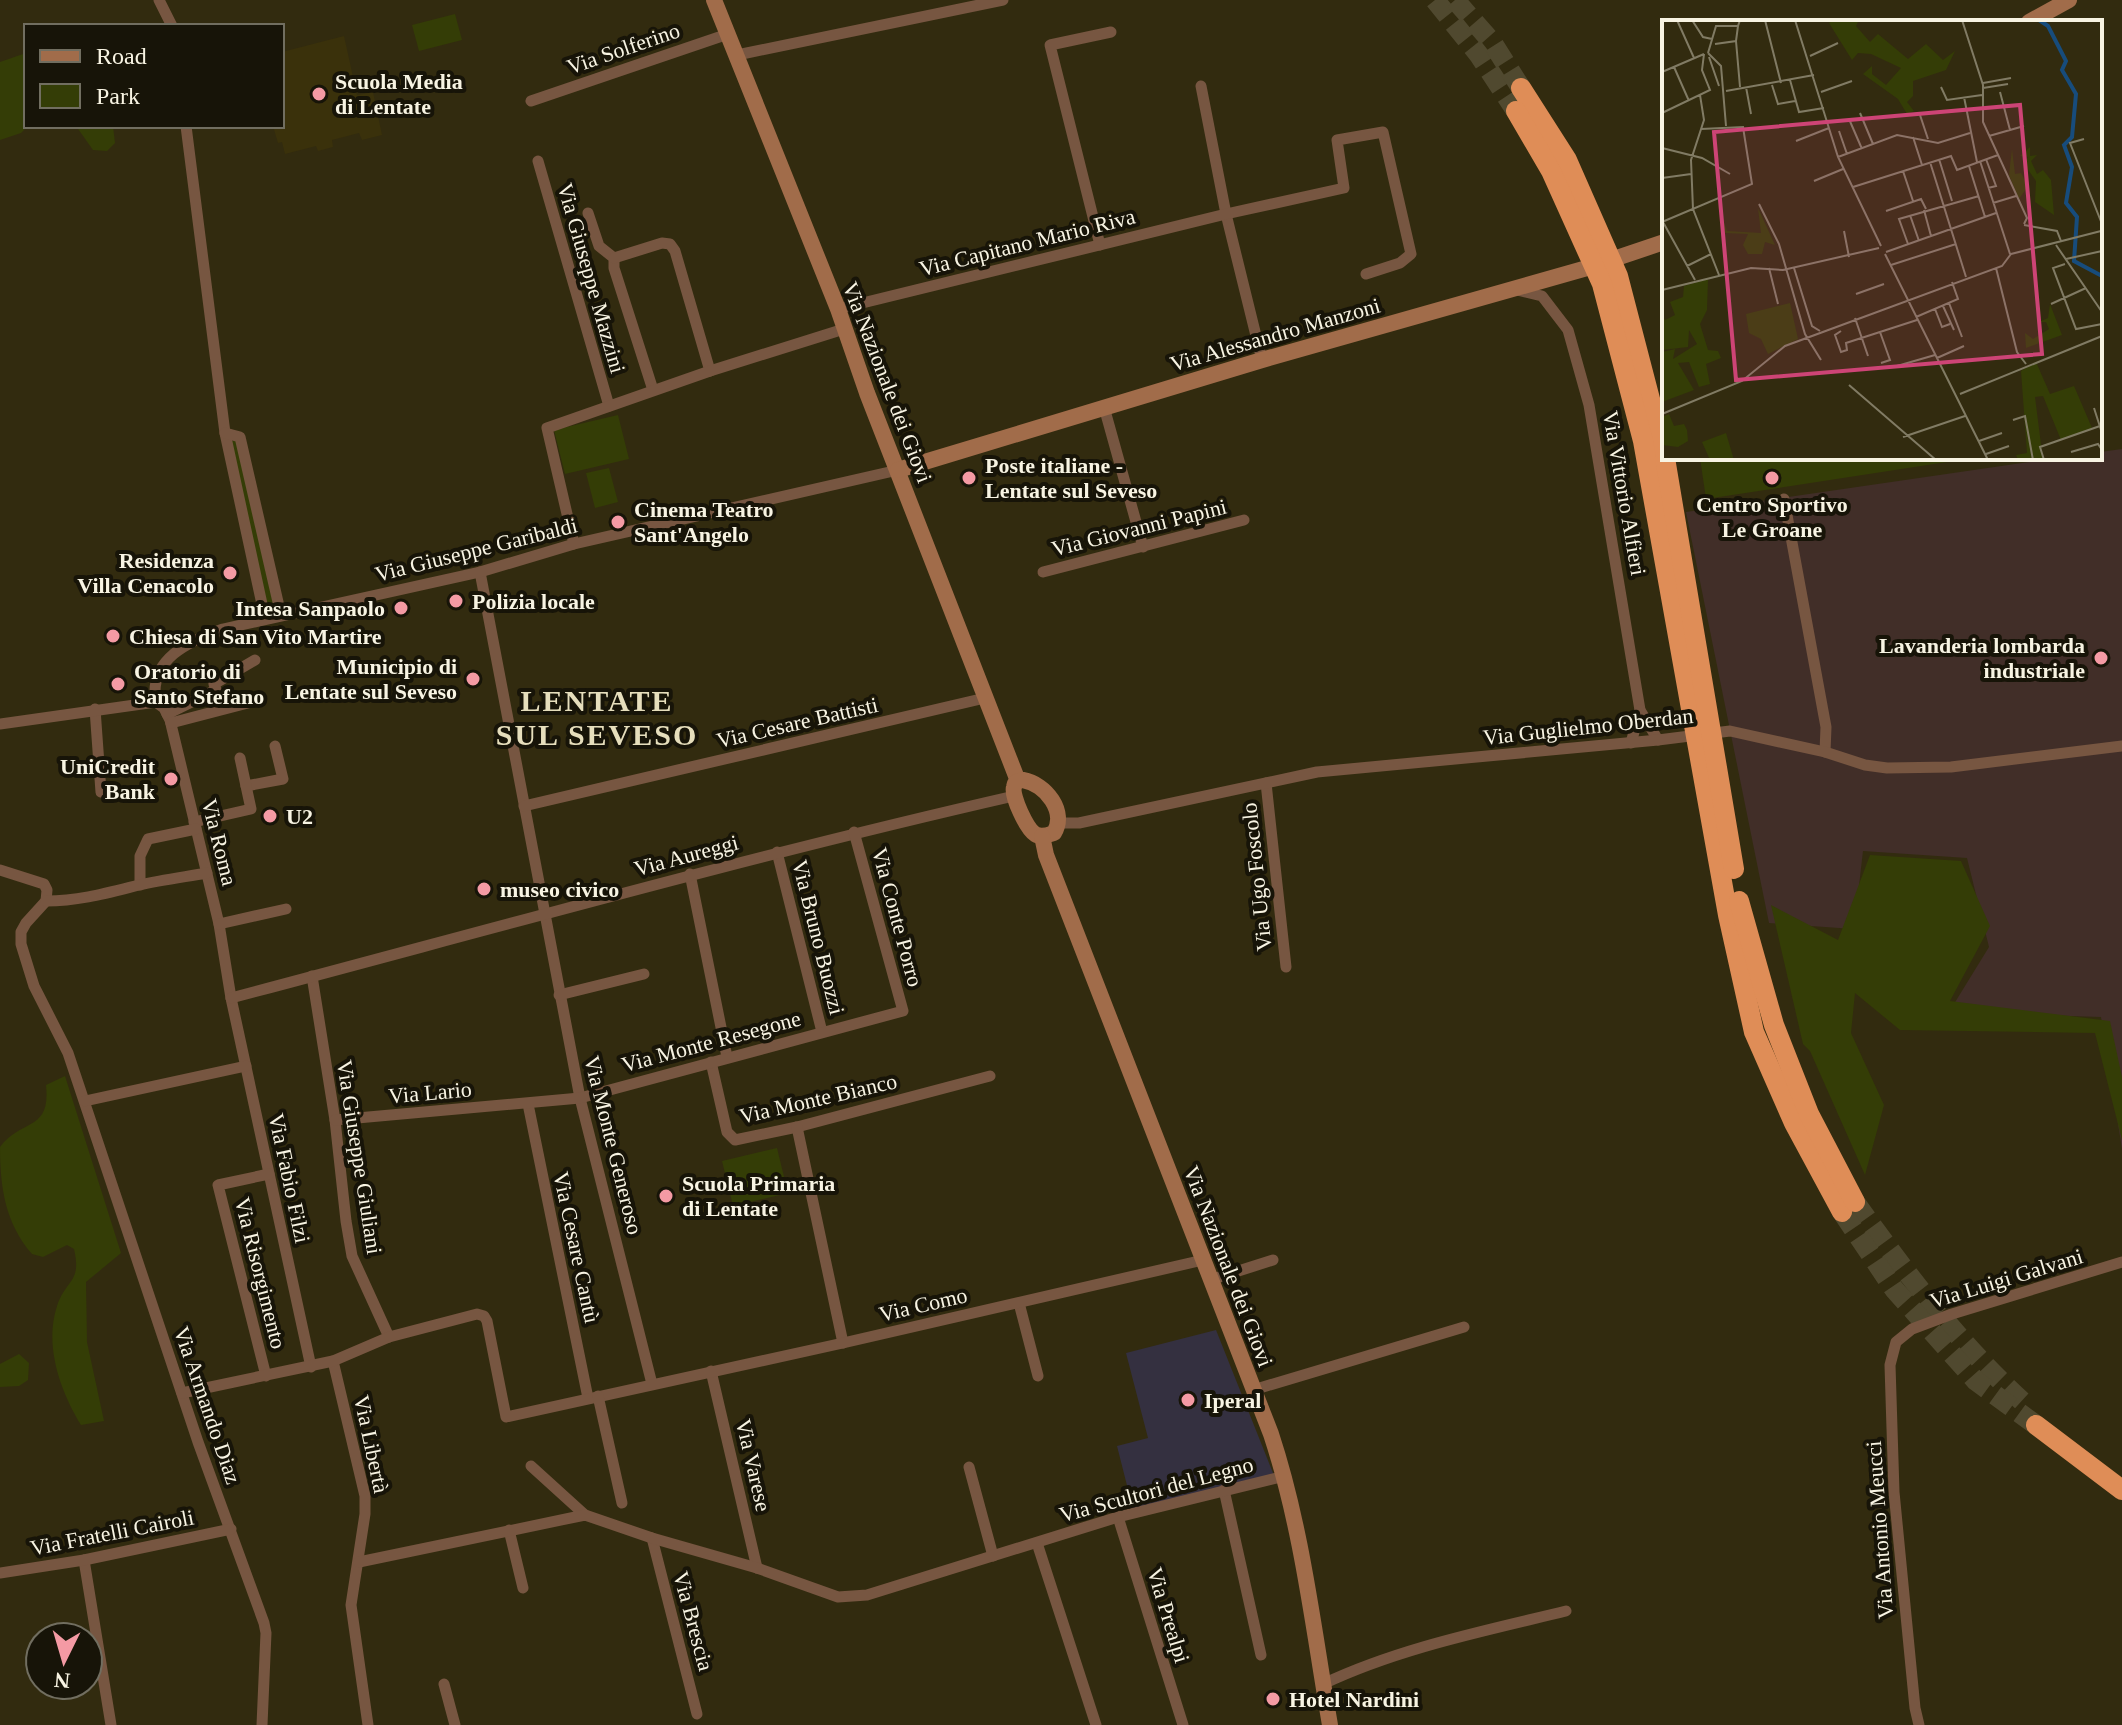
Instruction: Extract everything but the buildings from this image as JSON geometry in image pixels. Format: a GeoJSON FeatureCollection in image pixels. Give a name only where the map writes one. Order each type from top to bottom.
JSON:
{"type":"FeatureCollection","features":[{"type":"Feature","properties":{"kind":"highway"},"geometry":{"type":"LineString","coordinates":[[1521,88],[1567,160],[1618,276],[1662,447]]}},
{"type":"Feature","properties":{"kind":"highway"},"geometry":{"type":"LineString","coordinates":[[1516,111],[1551,171],[1602,284],[1643,441],[1728,915],[1754,1032],[1794,1123],[1849,1207],[1774,1025],[1741,913],[1665,460]]}},
{"type":"Feature","properties":{"kind":"highway"},"geometry":{"type":"LineString","coordinates":[[2122,1473],[2038,1422],[2122,1490]]}},
{"type":"Feature","properties":{"kind":"main road","name":"Via Nazionale dei Giovi"},"geometry":{"type":"LineString","coordinates":[[714,0],[838,309],[985,698],[1028,826],[1034,834],[1042,836],[1046,855],[1285,1476],[1330,1725]]}},
{"type":"Feature","properties":{"kind":"main road"},"geometry":{"type":"LineString","coordinates":[[2033,20],[2069,0]]}},
{"type":"Feature","properties":{"kind":"main road","name":"Via Alessandro Manzoni"},"geometry":{"type":"LineString","coordinates":[[898,470],[1262,360],[1587,268],[1662,243]]}},
{"type":"Feature","properties":{"kind":"main road"},"geometry":{"type":"LineString","coordinates":[[1016,789],[1029,781],[1048,793],[1054,803],[1058,823],[1054,833],[1042,836]]}},
{"type":"Feature","properties":{"kind":"street"},"geometry":{"type":"LineString","coordinates":[[159,0],[171,24]]}},
{"type":"Feature","properties":{"kind":"street"},"geometry":{"type":"LineString","coordinates":[[737,55],[1003,0]]}},
{"type":"Feature","properties":{"kind":"street"},"geometry":{"type":"LineString","coordinates":[[1100,245],[1050,45],[1111,32]]}},
{"type":"Feature","properties":{"kind":"street","name":"Via Solferino"},"geometry":{"type":"LineString","coordinates":[[531,101],[728,34]]}},
{"type":"Feature","properties":{"kind":"street"},"geometry":{"type":"LineString","coordinates":[[1201,86],[1226,214],[1262,360]]}},
{"type":"Feature","properties":{"kind":"street"},"geometry":{"type":"LineString","coordinates":[[186,128],[225,433],[265,618]]}},
{"type":"Feature","properties":{"kind":"street","name":"Via Capitano Mario Riva"},"geometry":{"type":"LineString","coordinates":[[838,309],[1344,188],[1337,140],[1383,132],[1411,254],[1400,263],[1366,274]]}},
{"type":"Feature","properties":{"kind":"street","name":"Via Giuseppe Mazzini"},"geometry":{"type":"LineString","coordinates":[[538,161],[609,406]]}},
{"type":"Feature","properties":{"kind":"street"},"geometry":{"type":"LineString","coordinates":[[588,213],[599,246],[614,258]]}},
{"type":"Feature","properties":{"kind":"street"},"geometry":{"type":"LineString","coordinates":[[614,258],[662,243],[670,244],[675,251],[710,371]]}},
{"type":"Feature","properties":{"kind":"street"},"geometry":{"type":"LineString","coordinates":[[614,258],[614,268],[653,390]]}},
{"type":"Feature","properties":{"kind":"street","name":"Via Vittorio Alfieri"},"geometry":{"type":"LineString","coordinates":[[1505,291],[1523,290],[1542,296],[1568,330],[1589,405],[1640,710],[1658,740]]}},
{"type":"Feature","properties":{"kind":"street","name":"Via Giuseppe Mazzini"},"geometry":{"type":"LineString","coordinates":[[574,544],[547,428],[653,390],[844,329]]}},
{"type":"Feature","properties":{"kind":"street"},"geometry":{"type":"LineString","coordinates":[[1104,407],[1143,547]]}},
{"type":"Feature","properties":{"kind":"street"},"geometry":{"type":"LineString","coordinates":[[225,433],[240,437],[281,615]]}},
{"type":"Feature","properties":{"kind":"street","name":"Via Giuseppe Garibaldi"},"geometry":{"type":"LineString","coordinates":[[156,702],[155,681],[166,661],[204,636],[265,618],[480,572],[574,544],[898,470]]}},
{"type":"Feature","properties":{"kind":"street"},"geometry":{"type":"LineString","coordinates":[[1784,499],[1826,727],[1825,752]]}},
{"type":"Feature","properties":{"kind":"street","name":"Via Giovanni Papini"},"geometry":{"type":"LineString","coordinates":[[1043,572],[1244,520]]}},
{"type":"Feature","properties":{"kind":"street","name":"Via Monte Generoso"},"geometry":{"type":"LineString","coordinates":[[480,572],[580,1098],[652,1384]]}},
{"type":"Feature","properties":{"kind":"street"},"geometry":{"type":"LineString","coordinates":[[169,718],[216,690],[214,684],[255,660]]}},
{"type":"Feature","properties":{"kind":"street","name":"Via Cesare Battisti"},"geometry":{"type":"LineString","coordinates":[[524,806],[985,698]]}},
{"type":"Feature","properties":{"kind":"street"},"geometry":{"type":"LineString","coordinates":[[169,718],[259,700]]}},
{"type":"Feature","properties":{"kind":"street"},"geometry":{"type":"LineString","coordinates":[[0,724],[156,702]]}},
{"type":"Feature","properties":{"kind":"street","name":"Via Roma"},"geometry":{"type":"LineString","coordinates":[[156,702],[169,718],[219,924],[231,998]]}},
{"type":"Feature","properties":{"kind":"street"},"geometry":{"type":"LineString","coordinates":[[95,709],[101,792]]}},
{"type":"Feature","properties":{"kind":"street"},"geometry":{"type":"LineString","coordinates":[[1631,743],[1640,710]]}},
{"type":"Feature","properties":{"kind":"street","name":"Via Guglielmo Oberdan"},"geometry":{"type":"LineString","coordinates":[[1058,823],[1079,823],[1317,772],[1730,731],[1825,752],[1865,765],[1917,769],[2122,746]]}},
{"type":"Feature","properties":{"kind":"street"},"geometry":{"type":"LineString","coordinates":[[246,786],[283,779],[275,746]]}},
{"type":"Feature","properties":{"kind":"street"},"geometry":{"type":"LineString","coordinates":[[140,885],[140,856],[148,839],[196,829],[251,809],[240,758]]}},
{"type":"Feature","properties":{"kind":"street","name":"Via Ugo Foscolo"},"geometry":{"type":"LineString","coordinates":[[1266,783],[1286,967]]}},
{"type":"Feature","properties":{"kind":"street","name":"Via Aureggi"},"geometry":{"type":"LineString","coordinates":[[231,998],[1016,789]]}},
{"type":"Feature","properties":{"kind":"street","name":"Via Conte Porro"},"geometry":{"type":"LineString","coordinates":[[854,832],[903,1011]]}},
{"type":"Feature","properties":{"kind":"street","name":"Via Bruno Buozzi"},"geometry":{"type":"LineString","coordinates":[[777,852],[822,1032]]}},
{"type":"Feature","properties":{"kind":"street"},"geometry":{"type":"LineString","coordinates":[[0,870],[44,884],[46,901],[102,896],[140,885],[207,873]]}},
{"type":"Feature","properties":{"kind":"street"},"geometry":{"type":"LineString","coordinates":[[690,874],[727,1057]]}},
{"type":"Feature","properties":{"kind":"street","name":"Via Armando Diaz"},"geometry":{"type":"LineString","coordinates":[[46,901],[26,923],[21,932],[21,944],[34,986],[68,1053],[266,1633],[262,1725]]}},
{"type":"Feature","properties":{"kind":"street"},"geometry":{"type":"LineString","coordinates":[[219,924],[286,909]]}},
{"type":"Feature","properties":{"kind":"street"},"geometry":{"type":"LineString","coordinates":[[559,995],[644,974]]}},
{"type":"Feature","properties":{"kind":"street","name":"Via Giuseppe Giuliani"},"geometry":{"type":"LineString","coordinates":[[312,976],[335,1120],[352,1256],[389,1337]]}},
{"type":"Feature","properties":{"kind":"street","name":"Via Fabio Filzi"},"geometry":{"type":"LineString","coordinates":[[231,998],[311,1367]]}},
{"type":"Feature","properties":{"kind":"street","name":"Via Monte Resegone"},"geometry":{"type":"LineString","coordinates":[[528,1104],[580,1098],[903,1011]]}},
{"type":"Feature","properties":{"kind":"street","name":"Via Monte Bianco"},"geometry":{"type":"LineString","coordinates":[[711,1062],[727,1132],[735,1140],[797,1127],[990,1076]]}},
{"type":"Feature","properties":{"kind":"street"},"geometry":{"type":"LineString","coordinates":[[85,1101],[246,1066]]}},
{"type":"Feature","properties":{"kind":"street","name":"Via Lario"},"geometry":{"type":"LineString","coordinates":[[335,1120],[528,1104]]}},
{"type":"Feature","properties":{"kind":"street","name":"Via Cesare Cantù"},"geometry":{"type":"LineString","coordinates":[[528,1104],[593,1397],[622,1503]]}},
{"type":"Feature","properties":{"kind":"street"},"geometry":{"type":"LineString","coordinates":[[797,1127],[843,1343]]}},
{"type":"Feature","properties":{"kind":"street","name":"Via Risorgimento"},"geometry":{"type":"LineString","coordinates":[[266,1376],[218,1185],[269,1174]]}},
{"type":"Feature","properties":{"kind":"street","name":"Via Como"},"geometry":{"type":"LineString","coordinates":[[389,1337],[471,1314],[484,1316],[506,1417],[1203,1260]]}},
{"type":"Feature","properties":{"kind":"street"},"geometry":{"type":"LineString","coordinates":[[1210,1280],[1273,1260]]}},
{"type":"Feature","properties":{"kind":"street","name":"Via Luigi Galvani"},"geometry":{"type":"LineString","coordinates":[[1903,1334],[1952,1314],[2122,1262]]}},
{"type":"Feature","properties":{"kind":"street"},"geometry":{"type":"LineString","coordinates":[[1019,1303],[1038,1376]]}},
{"type":"Feature","properties":{"kind":"street"},"geometry":{"type":"LineString","coordinates":[[1253,1390],[1464,1327]]}},
{"type":"Feature","properties":{"kind":"street","name":"Via Antonio Meucci"},"geometry":{"type":"LineString","coordinates":[[1903,1334],[1896,1342],[1890,1365],[1894,1492],[1919,1725]]}},
{"type":"Feature","properties":{"kind":"street"},"geometry":{"type":"LineString","coordinates":[[182,1393],[311,1367],[389,1337]]}},
{"type":"Feature","properties":{"kind":"street","name":"Via Libertà"},"geometry":{"type":"LineString","coordinates":[[333,1361],[365,1496],[359,1562],[351,1605],[368,1725]]}},
{"type":"Feature","properties":{"kind":"street","name":"Via Varese"},"geometry":{"type":"LineString","coordinates":[[711,1371],[757,1568]]}},
{"type":"Feature","properties":{"kind":"street"},"geometry":{"type":"LineString","coordinates":[[531,1466],[585,1515]]}},
{"type":"Feature","properties":{"kind":"street"},"geometry":{"type":"LineString","coordinates":[[969,1467],[993,1556]]}},
{"type":"Feature","properties":{"kind":"street","name":"Via Scultori del Legno"},"geometry":{"type":"LineString","coordinates":[[585,1515],[757,1568],[838,1597],[867,1595],[1118,1517],[1285,1476]]}},
{"type":"Feature","properties":{"kind":"street"},"geometry":{"type":"LineString","coordinates":[[1224,1490],[1261,1655]]}},
{"type":"Feature","properties":{"kind":"street"},"geometry":{"type":"LineString","coordinates":[[359,1562],[585,1515]]}},
{"type":"Feature","properties":{"kind":"street","name":"Via Prealpi"},"geometry":{"type":"LineString","coordinates":[[1118,1517],[1183,1725]]}},
{"type":"Feature","properties":{"kind":"street","name":"Via Fratelli Cairoli"},"geometry":{"type":"LineString","coordinates":[[0,1573],[84,1560],[231,1529]]}},
{"type":"Feature","properties":{"kind":"street"},"geometry":{"type":"LineString","coordinates":[[509,1530],[523,1588]]}},
{"type":"Feature","properties":{"kind":"street","name":"Via Brescia"},"geometry":{"type":"LineString","coordinates":[[652,1538],[697,1714]]}},
{"type":"Feature","properties":{"kind":"street","name":"Via Scultori del Legno"},"geometry":{"type":"LineString","coordinates":[[1037,1543],[1096,1725]]}},
{"type":"Feature","properties":{"kind":"street"},"geometry":{"type":"LineString","coordinates":[[84,1560],[111,1725]]}},
{"type":"Feature","properties":{"kind":"street"},"geometry":{"type":"LineString","coordinates":[[1323,1684],[1380,1660],[1566,1611]]}},
{"type":"Feature","properties":{"kind":"street"},"geometry":{"type":"LineString","coordinates":[[444,1684],[455,1725]]}},
{"type":"Feature","properties":{"kind":"shaded area","name":"Scuola Media di Lentate"},"geometry":{"type":"Polygon","coordinates":[[[344,36],[357,95],[373,92],[382,135],[362,140],[359,133],[332,140],[333,147],[318,151],[316,146],[285,154],[274,128],[284,128],[284,51],[344,36]]]}},
{"type":"Feature","properties":{"kind":"shaded area"},"geometry":{"type":"Polygon","coordinates":[[[2122,449],[2122,1149],[2101,1017],[1949,1012],[1989,947],[1967,858],[1863,851],[1854,929],[1769,923],[1686,512],[2043,460],[2102,460],[2102,452],[2122,449]]]}},
{"type":"Feature","properties":{"kind":"shaded area"},"geometry":{"type":"Polygon","coordinates":[[[1216,1330],[1275,1478],[1134,1513],[1117,1446],[1148,1438],[1126,1353],[1216,1330]]]}},
{"type":"Feature","properties":{"kind":"green space"},"geometry":{"type":"Polygon","coordinates":[[[455,14],[462,40],[419,51],[412,25],[455,14]]]}},
{"type":"Feature","properties":{"kind":"green space"},"geometry":{"type":"Polygon","coordinates":[[[24,54],[26,128],[21,133],[0,140],[0,62],[24,54]]]}},
{"type":"Feature","properties":{"kind":"green space"},"geometry":{"type":"Polygon","coordinates":[[[77,128],[113,128],[115,143],[107,151],[93,150],[77,128]]]}},
{"type":"Feature","properties":{"kind":"green space"},"geometry":{"type":"Polygon","coordinates":[[[618,415],[629,459],[565,474],[554,430],[618,415]]]}},
{"type":"Feature","properties":{"kind":"green space"},"geometry":{"type":"Polygon","coordinates":[[[236,440],[275,612],[269,613],[231,441],[236,440]]]}},
{"type":"Feature","properties":{"kind":"green space","name":"Centro Sportivo Le Groane"},"geometry":{"type":"Polygon","coordinates":[[[1700,460],[1960,460],[1706,499],[1700,460]]]}},
{"type":"Feature","properties":{"kind":"green space"},"geometry":{"type":"Polygon","coordinates":[[[609,468],[618,502],[595,508],[586,473],[609,468]]]}},
{"type":"Feature","properties":{"kind":"green space"},"geometry":{"type":"Polygon","coordinates":[[[1870,855],[1961,861],[1990,926],[1950,1001],[2110,1021],[2122,1077],[2122,1140],[2095,1033],[1900,1030],[1855,993],[1851,1033],[1884,1105],[1865,1175],[1810,1051],[1803,1044],[1771,905],[1838,940],[1870,855]]]}},
{"type":"Feature","properties":{"kind":"green space"},"geometry":{"type":"Polygon","coordinates":[[[65,1076],[121,1253],[86,1282],[87,1342],[104,1421],[81,1425],[61,1383],[52,1336],[57,1306],[75,1275],[74,1249],[67,1245],[43,1257],[32,1254],[10,1217],[0,1162],[0,1147],[8,1138],[39,1118],[44,1110],[46,1085],[65,1076]]]}},
{"type":"Feature","properties":{"kind":"green space"},"geometry":{"type":"Polygon","coordinates":[[[777,1148],[788,1193],[733,1206],[722,1161],[777,1148]]]}},
{"type":"Feature","properties":{"kind":"green space"},"geometry":{"type":"Polygon","coordinates":[[[19,1354],[29,1363],[28,1380],[19,1386],[0,1387],[0,1364],[19,1354]]]}},
{"type":"Feature","properties":{"kind":"tunnel"},"geometry":{"type":"LineString","coordinates":[[1435,0],[1479,55],[1516,111]]}},
{"type":"Feature","properties":{"kind":"tunnel"},"geometry":{"type":"LineString","coordinates":[[1455,0],[1492,42],[1521,88]]}},
{"type":"Feature","properties":{"kind":"tunnel"},"geometry":{"type":"LineString","coordinates":[[1855,1202],[1955,1332],[2023,1402]]}},
{"type":"Feature","properties":{"kind":"tunnel"},"geometry":{"type":"LineString","coordinates":[[1842,1212],[1894,1289],[1976,1381],[2036,1425]]}},
{"type":"Feature","properties":{"kind":"place","name":"Scuola Media di Lentate"},"geometry":{"type":"Point","coordinates":[319,94]}},
{"type":"Feature","properties":{"kind":"place","name":"Poste italiane - Lentate sul Seveso"},"geometry":{"type":"Point","coordinates":[969,478]}},
{"type":"Feature","properties":{"kind":"place","name":"Centro Sportivo Le Groane"},"geometry":{"type":"Point","coordinates":[1772,478]}},
{"type":"Feature","properties":{"kind":"place","name":"Cinema Teatro Sant'Angelo"},"geometry":{"type":"Point","coordinates":[618,522]}},
{"type":"Feature","properties":{"kind":"place","name":"Residenza Villa Cenacolo"},"geometry":{"type":"Point","coordinates":[230,573]}},
{"type":"Feature","properties":{"kind":"place","name":"Polizia locale"},"geometry":{"type":"Point","coordinates":[456,601]}},
{"type":"Feature","properties":{"kind":"place","name":"Intesa Sanpaolo"},"geometry":{"type":"Point","coordinates":[401,608]}},
{"type":"Feature","properties":{"kind":"place","name":"Chiesa di San Vito Martire"},"geometry":{"type":"Point","coordinates":[113,636]}},
{"type":"Feature","properties":{"kind":"place","name":"Lavanderia lombarda industriale"},"geometry":{"type":"Point","coordinates":[2101,658]}},
{"type":"Feature","properties":{"kind":"place","name":"Municipio di Lentate sul Seveso"},"geometry":{"type":"Point","coordinates":[473,679]}},
{"type":"Feature","properties":{"kind":"place","name":"Oratorio di Santo Stefano"},"geometry":{"type":"Point","coordinates":[118,684]}},
{"type":"Feature","properties":{"kind":"place","name":"UniCredit Bank"},"geometry":{"type":"Point","coordinates":[171,779]}},
{"type":"Feature","properties":{"kind":"place","name":"U2"},"geometry":{"type":"Point","coordinates":[270,816]}},
{"type":"Feature","properties":{"kind":"place","name":"museo civico"},"geometry":{"type":"Point","coordinates":[484,889]}},
{"type":"Feature","properties":{"kind":"place","name":"Scuola Primaria di Lentate"},"geometry":{"type":"Point","coordinates":[666,1196]}},
{"type":"Feature","properties":{"kind":"place","name":"Iperal"},"geometry":{"type":"Point","coordinates":[1188,1400]}},
{"type":"Feature","properties":{"kind":"place","name":"Hotel Nardini"},"geometry":{"type":"Point","coordinates":[1273,1699]}},
{"type":"Feature","properties":{"kind":"district","name":"LENTATE SUL SEVESO"},"geometry":{"type":"Point","coordinates":[597,718]}}]}
